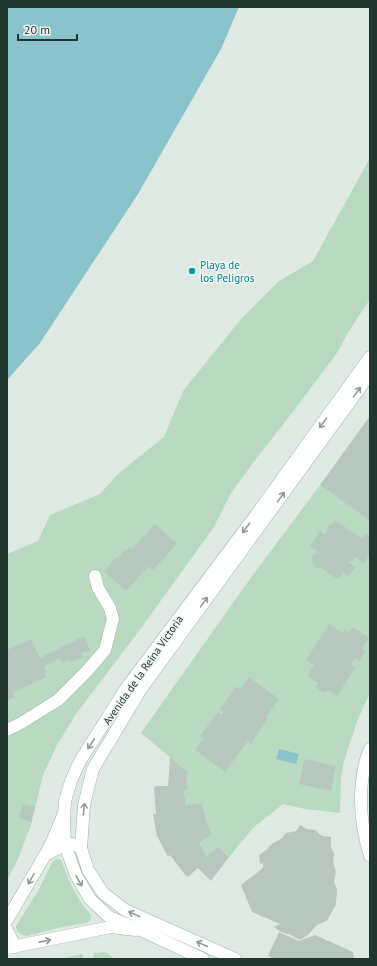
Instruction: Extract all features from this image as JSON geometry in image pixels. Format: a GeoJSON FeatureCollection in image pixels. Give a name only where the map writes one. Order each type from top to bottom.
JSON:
{"type":"FeatureCollection","features":[{"type":"Feature","properties":{"kind":"main road","name":"Avenida de la Reina Victoria"},"geometry":{"type":"LineString","coordinates":[[203,959],[141,930],[108,917],[90,899],[76,875],[65,846],[65,801],[71,781],[80,761],[128,687],[256,515],[370,357]]}},
{"type":"Feature","properties":{"kind":"main road","name":"Avenida de la Reina Victoria"},"geometry":{"type":"LineString","coordinates":[[235,959],[125,910],[103,893],[88,870],[81,848],[84,806],[92,769],[136,695],[370,374]]}},
{"type":"Feature","properties":{"kind":"main road"},"geometry":{"type":"LineString","coordinates":[[7,730],[58,700],[87,671],[105,650],[113,619],[110,608],[98,588],[94,576]]}},
{"type":"Feature","properties":{"kind":"main road"},"geometry":{"type":"LineString","coordinates":[[370,749],[365,763],[361,806],[364,830],[370,856]]}},
{"type":"Feature","properties":{"kind":"main road"},"geometry":{"type":"LineString","coordinates":[[7,920],[52,842],[64,813]]}},
{"type":"Feature","properties":{"kind":"main road"},"geometry":{"type":"LineString","coordinates":[[45,855],[73,844],[81,848]]}},
{"type":"Feature","properties":{"kind":"main road"},"geometry":{"type":"LineString","coordinates":[[7,930],[11,947],[111,927],[141,930]]}},
{"type":"Feature","properties":{"kind":"green space"},"geometry":{"type":"Polygon","coordinates":[[[370,158],[370,299],[349,331],[337,353],[231,493],[214,527],[139,631],[76,714],[57,745],[43,775],[31,825],[18,859],[7,880],[7,554],[38,541],[50,515],[100,494],[119,473],[164,437],[183,391],[241,319],[279,281],[313,261],[370,158]]]}},
{"type":"Feature","properties":{"kind":"green space"},"geometry":{"type":"Polygon","coordinates":[[[320,485],[370,520],[370,693],[358,719],[344,761],[341,777],[340,813],[305,809],[283,804],[254,827],[229,857],[218,846],[207,856],[199,843],[212,834],[202,804],[186,805],[184,790],[187,790],[188,772],[141,733],[247,583],[320,485]]]}},
{"type":"Feature","properties":{"kind":"green space"},"geometry":{"type":"Polygon","coordinates":[[[57,859],[61,860],[73,889],[91,915],[91,919],[86,923],[62,927],[27,936],[22,935],[17,932],[16,926],[38,891],[52,863],[57,859]]]}},
{"type":"Feature","properties":{"kind":"green space"},"geometry":{"type":"Polygon","coordinates":[[[104,952],[109,954],[114,959],[84,959],[93,958],[94,953],[104,952]]]}},
{"type":"Feature","properties":{"kind":"green space"},"geometry":{"type":"Polygon","coordinates":[[[82,954],[84,959],[60,959],[82,954]]]}},
{"type":"Feature","properties":{"kind":"water"},"geometry":{"type":"Polygon","coordinates":[[[7,7],[239,7],[221,49],[138,194],[40,343],[7,380],[7,7]]]}},
{"type":"Feature","properties":{"kind":"water"},"geometry":{"type":"Polygon","coordinates":[[[279,749],[299,754],[296,764],[276,759],[279,749]]]}},
{"type":"Feature","properties":{"kind":"building"},"geometry":{"type":"Polygon","coordinates":[[[370,416],[370,521],[320,485],[370,416]]]}},
{"type":"Feature","properties":{"kind":"building"},"geometry":{"type":"Polygon","coordinates":[[[335,520],[362,539],[365,534],[370,537],[370,554],[364,563],[353,556],[354,559],[349,562],[355,567],[348,576],[342,572],[342,576],[337,579],[321,568],[318,569],[313,566],[311,558],[318,552],[310,546],[320,531],[325,535],[330,524],[333,524],[335,520]]]}},
{"type":"Feature","properties":{"kind":"building"},"geometry":{"type":"Polygon","coordinates":[[[155,524],[177,544],[153,570],[149,566],[126,591],[104,571],[124,550],[130,547],[132,549],[155,524]]]}},
{"type":"Feature","properties":{"kind":"building"},"geometry":{"type":"Polygon","coordinates":[[[329,624],[343,633],[345,629],[349,632],[353,627],[369,638],[362,648],[365,651],[359,661],[355,658],[351,665],[355,668],[337,696],[328,690],[323,692],[318,689],[316,686],[318,683],[307,675],[314,665],[306,660],[329,624]]]}},
{"type":"Feature","properties":{"kind":"building"},"geometry":{"type":"Polygon","coordinates":[[[84,636],[90,650],[81,654],[83,657],[70,663],[69,660],[62,663],[60,658],[44,666],[47,672],[44,673],[46,677],[13,693],[15,697],[7,701],[7,650],[31,639],[40,658],[84,636]]]}},
{"type":"Feature","properties":{"kind":"building"},"geometry":{"type":"Polygon","coordinates":[[[249,677],[279,699],[266,717],[268,718],[251,744],[248,741],[225,772],[195,750],[204,738],[200,736],[218,712],[221,715],[223,712],[219,710],[237,686],[240,689],[249,677]]]}},
{"type":"Feature","properties":{"kind":"building"},"geometry":{"type":"Polygon","coordinates":[[[170,757],[188,772],[187,790],[184,790],[186,805],[202,803],[212,834],[199,843],[207,856],[218,846],[229,857],[211,881],[198,868],[189,876],[186,876],[170,855],[168,857],[157,836],[153,814],[156,814],[154,788],[157,786],[168,786],[170,757]]]}},
{"type":"Feature","properties":{"kind":"building"},"geometry":{"type":"Polygon","coordinates":[[[305,759],[336,766],[331,791],[299,784],[305,759]]]}},
{"type":"Feature","properties":{"kind":"building"},"geometry":{"type":"Polygon","coordinates":[[[23,804],[35,807],[31,822],[19,818],[23,804]]]}},
{"type":"Feature","properties":{"kind":"building"},"geometry":{"type":"Polygon","coordinates":[[[300,825],[307,829],[315,830],[322,836],[331,837],[331,847],[334,854],[333,862],[336,872],[334,882],[337,889],[336,904],[327,921],[317,925],[309,934],[300,940],[281,932],[274,927],[280,924],[252,912],[241,885],[263,868],[263,863],[260,864],[259,855],[273,843],[281,839],[286,833],[296,831],[300,825]]]}},
{"type":"Feature","properties":{"kind":"building"},"geometry":{"type":"Polygon","coordinates":[[[279,932],[299,941],[315,935],[353,952],[354,959],[275,959],[268,956],[279,932]]]}},
{"type":"Feature","properties":{"kind":"place","name":"Playa de los Peligros"},"geometry":{"type":"Point","coordinates":[192,271]}}]}
